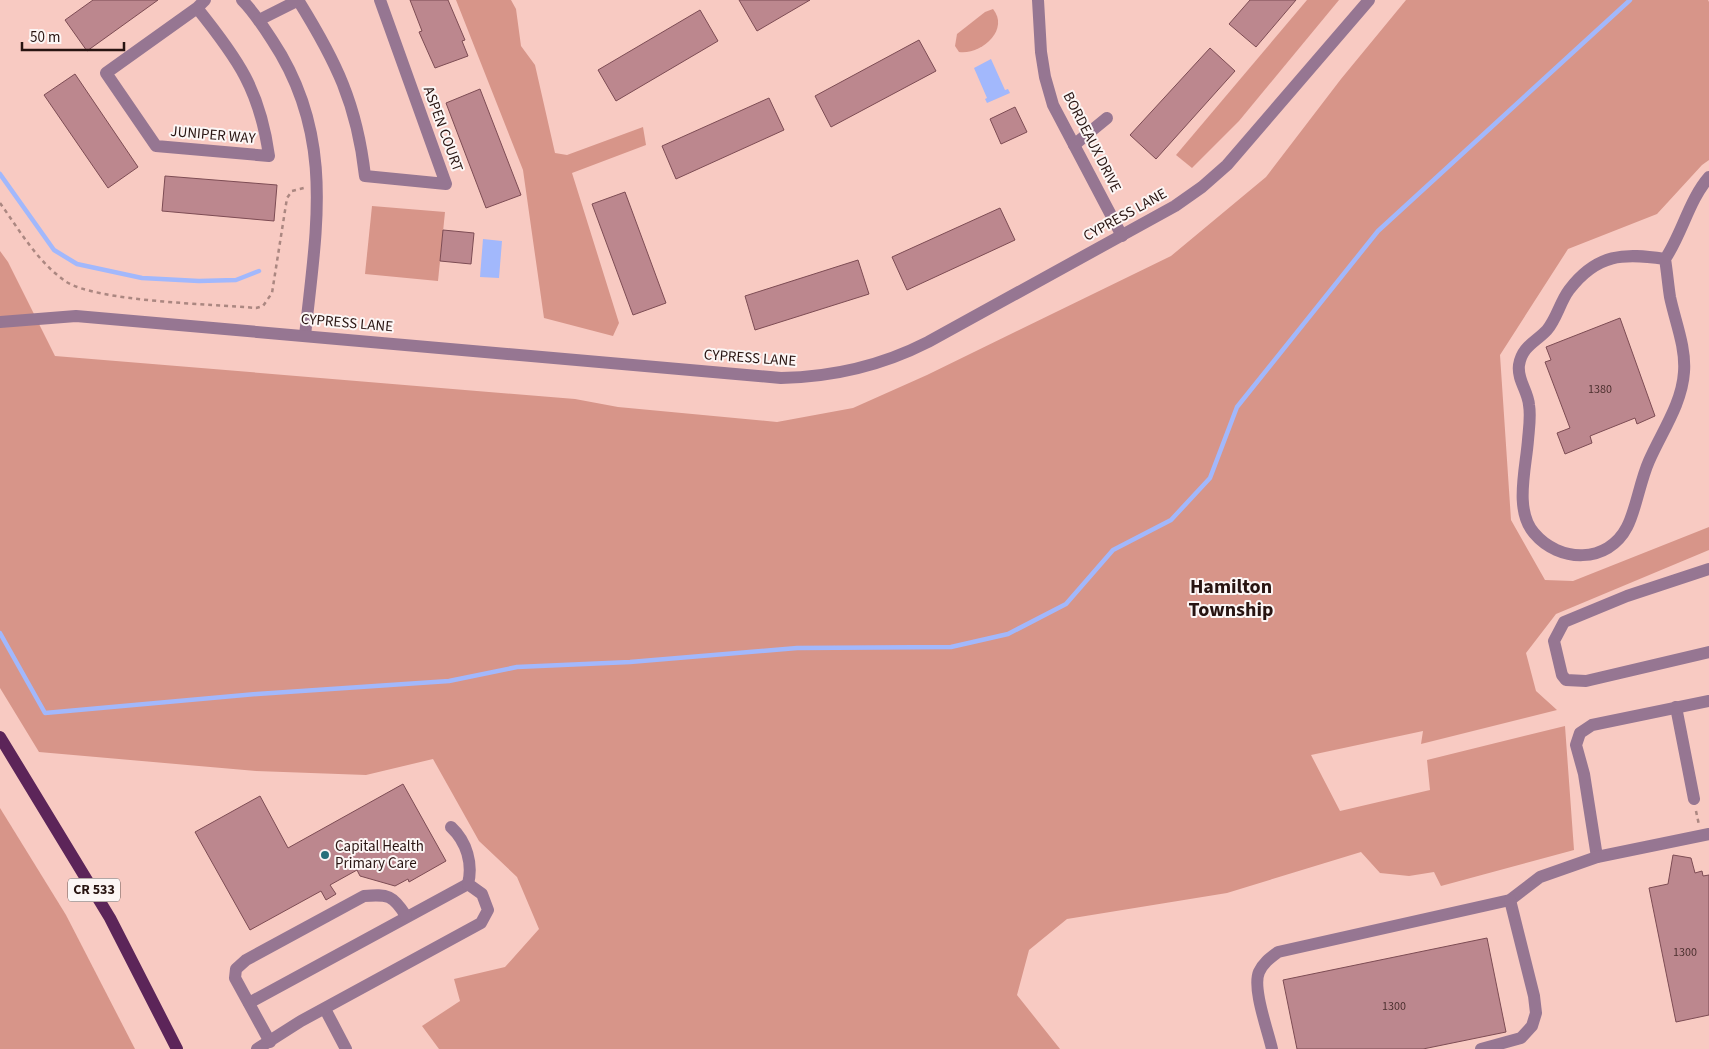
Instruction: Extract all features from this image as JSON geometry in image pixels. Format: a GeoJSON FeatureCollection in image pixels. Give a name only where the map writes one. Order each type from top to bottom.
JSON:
{"type":"FeatureCollection","features":[{"type":"Feature","properties":{"kind":"main road","name":"CR 533"},"geometry":{"type":"LineString","coordinates":[[0,737],[110,918],[177,1049]]}},
{"type":"Feature","properties":{"kind":"street"},"geometry":{"type":"LineString","coordinates":[[242,0],[259,20],[290,69],[301,94],[316,154],[318,186],[305,336]]}},
{"type":"Feature","properties":{"kind":"street","name":"ASPEN COURT"},"geometry":{"type":"LineString","coordinates":[[259,20],[299,0],[319,33],[346,89],[354,111],[365,176],[446,184],[380,0]]}},
{"type":"Feature","properties":{"kind":"street","name":"BORDEAUX DRIVE"},"geometry":{"type":"LineString","coordinates":[[1038,0],[1041,52],[1045,77],[1053,105],[1122,236]]}},
{"type":"Feature","properties":{"kind":"street","name":"CYPRESS LANE"},"geometry":{"type":"LineString","coordinates":[[0,322],[76,316],[781,378],[811,377],[869,367],[902,356],[1122,236],[1174,206],[1202,187],[1227,165],[1369,0]]}},
{"type":"Feature","properties":{"kind":"street","name":"JUNIPER WAY"},"geometry":{"type":"LineString","coordinates":[[201,4],[246,75],[260,108],[269,156],[156,146],[106,72],[201,4]]}},
{"type":"Feature","properties":{"kind":"street"},"geometry":{"type":"LineString","coordinates":[[1074,145],[1107,118]]}},
{"type":"Feature","properties":{"kind":"street"},"geometry":{"type":"LineString","coordinates":[[1665,259],[1631,254],[1618,255],[1597,264],[1569,290],[1547,329],[1529,343],[1519,364],[1519,376],[1530,405],[1524,512],[1533,533],[1553,549],[1565,554],[1587,556],[1602,551],[1616,543],[1628,527],[1641,479],[1679,397],[1684,362],[1677,318],[1670,298],[1665,259],[1677,242],[1698,195],[1709,177]]}},
{"type":"Feature","properties":{"kind":"street"},"geometry":{"type":"LineString","coordinates":[[1709,569],[1627,596],[1564,622],[1554,641],[1562,675],[1566,680],[1586,681],[1709,652]]}},
{"type":"Feature","properties":{"kind":"street"},"geometry":{"type":"LineString","coordinates":[[1597,857],[1584,774],[1576,745],[1580,732],[1592,725],[1709,701]]}},
{"type":"Feature","properties":{"kind":"street"},"geometry":{"type":"LineString","coordinates":[[1676,708],[1694,799]]}},
{"type":"Feature","properties":{"kind":"street"},"geometry":{"type":"LineString","coordinates":[[249,1003],[468,884],[472,869],[458,834],[451,827]]}},
{"type":"Feature","properties":{"kind":"street"},"geometry":{"type":"LineString","coordinates":[[1272,1049],[1257,986],[1258,973],[1265,961],[1278,952],[1510,900],[1540,877],[1597,857],[1705,835]]}},
{"type":"Feature","properties":{"kind":"street"},"geometry":{"type":"LineString","coordinates":[[258,1049],[325,1008],[481,923],[488,910],[482,894],[468,884]]}},
{"type":"Feature","properties":{"kind":"street"},"geometry":{"type":"LineString","coordinates":[[270,1042],[235,978],[236,969],[246,960],[364,896],[384,894],[397,901],[406,916]]}},
{"type":"Feature","properties":{"kind":"street"},"geometry":{"type":"LineString","coordinates":[[1481,1049],[1506,1044],[1521,1038],[1532,1026],[1536,1013],[1534,996],[1510,900]]}},
{"type":"Feature","properties":{"kind":"street"},"geometry":{"type":"LineString","coordinates":[[325,1008],[346,1049]]}},
{"type":"Feature","properties":{"kind":"path"},"geometry":{"type":"LineString","coordinates":[[0,203],[32,250],[50,269],[78,288],[135,298],[256,308],[264,306],[272,293],[287,198],[292,191],[318,186]]}},
{"type":"Feature","properties":{"kind":"path"},"geometry":{"type":"LineString","coordinates":[[1694,799],[1705,835]]}},
{"type":"Feature","properties":{"kind":"shaded area"},"geometry":{"type":"Polygon","coordinates":[[[456,0],[511,0],[516,9],[521,46],[535,65],[555,153],[567,155],[643,127],[646,145],[572,173],[619,323],[613,336],[544,318],[523,170],[456,0]]]}},
{"type":"Feature","properties":{"kind":"shaded area"},"geometry":{"type":"Polygon","coordinates":[[[1307,0],[1339,0],[1239,121],[1192,168],[1176,155],[1307,0]]]}},
{"type":"Feature","properties":{"kind":"shaded area"},"geometry":{"type":"Polygon","coordinates":[[[1406,0],[1708,0],[1709,2],[1709,160],[1702,165],[1657,214],[1568,249],[1500,355],[1511,520],[1545,580],[1573,581],[1709,527],[1709,550],[1556,614],[1526,653],[1536,691],[1557,710],[1421,744],[1423,731],[1311,755],[1340,811],[1430,790],[1427,760],[1565,726],[1574,850],[1441,886],[1434,872],[1409,876],[1380,873],[1361,852],[1227,893],[1067,919],[1029,950],[1017,995],[1060,1049],[439,1049],[422,1026],[460,1001],[454,979],[505,967],[539,929],[517,877],[479,841],[433,759],[366,775],[256,771],[39,752],[0,688],[0,251],[8,262],[55,356],[575,399],[618,407],[777,422],[853,408],[927,375],[1171,256],[1266,177],[1341,79],[1406,0]]]}},
{"type":"Feature","properties":{"kind":"shaded area"},"geometry":{"type":"Polygon","coordinates":[[[993,9],[998,25],[996,33],[991,40],[976,50],[959,52],[955,46],[957,34],[985,12],[993,9]]]}},
{"type":"Feature","properties":{"kind":"shaded area"},"geometry":{"type":"Polygon","coordinates":[[[372,206],[445,212],[438,281],[365,274],[372,206]]]}},
{"type":"Feature","properties":{"kind":"shaded area"},"geometry":{"type":"Polygon","coordinates":[[[0,808],[66,915],[135,1049],[0,1049],[0,808]]]}},
{"type":"Feature","properties":{"kind":"water"},"geometry":{"type":"Polygon","coordinates":[[[991,59],[1005,90],[1008,89],[1010,93],[987,103],[985,99],[987,98],[974,68],[991,59]]]}},
{"type":"Feature","properties":{"kind":"water"},"geometry":{"type":"Polygon","coordinates":[[[483,239],[502,241],[499,278],[480,277],[483,239]]]}},
{"type":"Feature","properties":{"kind":"building"},"geometry":{"type":"Polygon","coordinates":[[[93,0],[158,0],[87,51],[65,20],[93,0]]]}},
{"type":"Feature","properties":{"kind":"building"},"geometry":{"type":"Polygon","coordinates":[[[410,0],[448,0],[465,40],[462,41],[468,56],[435,68],[419,32],[422,31],[410,0]]]}},
{"type":"Feature","properties":{"kind":"building"},"geometry":{"type":"Polygon","coordinates":[[[739,0],[810,0],[757,31],[739,0]]]}},
{"type":"Feature","properties":{"kind":"building"},"geometry":{"type":"Polygon","coordinates":[[[1250,0],[1296,0],[1256,47],[1229,24],[1250,0]]]}},
{"type":"Feature","properties":{"kind":"building"},"geometry":{"type":"Polygon","coordinates":[[[700,10],[718,41],[616,101],[598,70],[700,10]]]}},
{"type":"Feature","properties":{"kind":"building"},"geometry":{"type":"Polygon","coordinates":[[[919,40],[936,71],[831,127],[815,96],[919,40]]]}},
{"type":"Feature","properties":{"kind":"building"},"geometry":{"type":"Polygon","coordinates":[[[1210,48],[1235,71],[1156,159],[1130,135],[1210,48]]]}},
{"type":"Feature","properties":{"kind":"building"},"geometry":{"type":"Polygon","coordinates":[[[75,74],[138,167],[108,188],[44,95],[75,74]]]}},
{"type":"Feature","properties":{"kind":"building"},"geometry":{"type":"Polygon","coordinates":[[[480,89],[521,195],[486,208],[446,103],[480,89]]]}},
{"type":"Feature","properties":{"kind":"building"},"geometry":{"type":"Polygon","coordinates":[[[769,98],[784,130],[676,179],[662,146],[769,98]]]}},
{"type":"Feature","properties":{"kind":"building"},"geometry":{"type":"Polygon","coordinates":[[[1015,107],[1027,132],[1001,144],[990,119],[1015,107]]]}},
{"type":"Feature","properties":{"kind":"building"},"geometry":{"type":"Polygon","coordinates":[[[165,176],[277,185],[274,221],[162,211],[165,176]]]}},
{"type":"Feature","properties":{"kind":"building"},"geometry":{"type":"Polygon","coordinates":[[[625,192],[666,303],[633,315],[592,204],[625,192]]]}},
{"type":"Feature","properties":{"kind":"building"},"geometry":{"type":"Polygon","coordinates":[[[1000,208],[1015,240],[907,290],[892,257],[1000,208]]]}},
{"type":"Feature","properties":{"kind":"building"},"geometry":{"type":"Polygon","coordinates":[[[443,230],[474,233],[471,264],[440,261],[443,230]]]}},
{"type":"Feature","properties":{"kind":"building"},"geometry":{"type":"Polygon","coordinates":[[[858,260],[869,294],[755,330],[745,296],[858,260]]]}},
{"type":"Feature","properties":{"kind":"building"},"geometry":{"type":"Polygon","coordinates":[[[1620,318],[1655,416],[1637,424],[1635,418],[1590,436],[1592,443],[1565,454],[1557,433],[1570,428],[1545,362],[1551,360],[1546,347],[1620,318]]]}},
{"type":"Feature","properties":{"kind":"building","name":"Capital Health Primary Care"},"geometry":{"type":"Polygon","coordinates":[[[403,784],[446,861],[409,882],[408,879],[395,886],[360,876],[357,870],[330,885],[336,894],[326,900],[321,891],[250,930],[195,832],[260,796],[288,848],[403,784]]]}},
{"type":"Feature","properties":{"kind":"building"},"geometry":{"type":"Polygon","coordinates":[[[1673,855],[1691,858],[1695,873],[1702,871],[1703,876],[1709,875],[1709,1015],[1676,1022],[1649,888],[1668,884],[1673,855]]]}},
{"type":"Feature","properties":{"kind":"building"},"geometry":{"type":"Polygon","coordinates":[[[1487,938],[1506,1032],[1423,1049],[1297,1049],[1283,980],[1487,938]]]}},
{"type":"Feature","properties":{"kind":"waterway"},"geometry":{"type":"LineString","coordinates":[[0,633],[45,713],[257,694],[449,681],[517,667],[630,662],[797,648],[951,647],[1008,634],[1066,604],[1113,550],[1171,520],[1210,478],[1237,407],[1378,231],[1630,0]]}},
{"type":"Feature","properties":{"kind":"waterway"},"geometry":{"type":"LineString","coordinates":[[0,174],[54,250],[77,264],[142,278],[199,281],[236,280],[259,271]]}},
{"type":"Feature","properties":{"kind":"place","name":"Capital Health Primary Care"},"geometry":{"type":"Point","coordinates":[325,855]}},
{"type":"Feature","properties":{"kind":"district","name":"Hamilton Township"},"geometry":{"type":"Point","coordinates":[1231,598]}}]}
